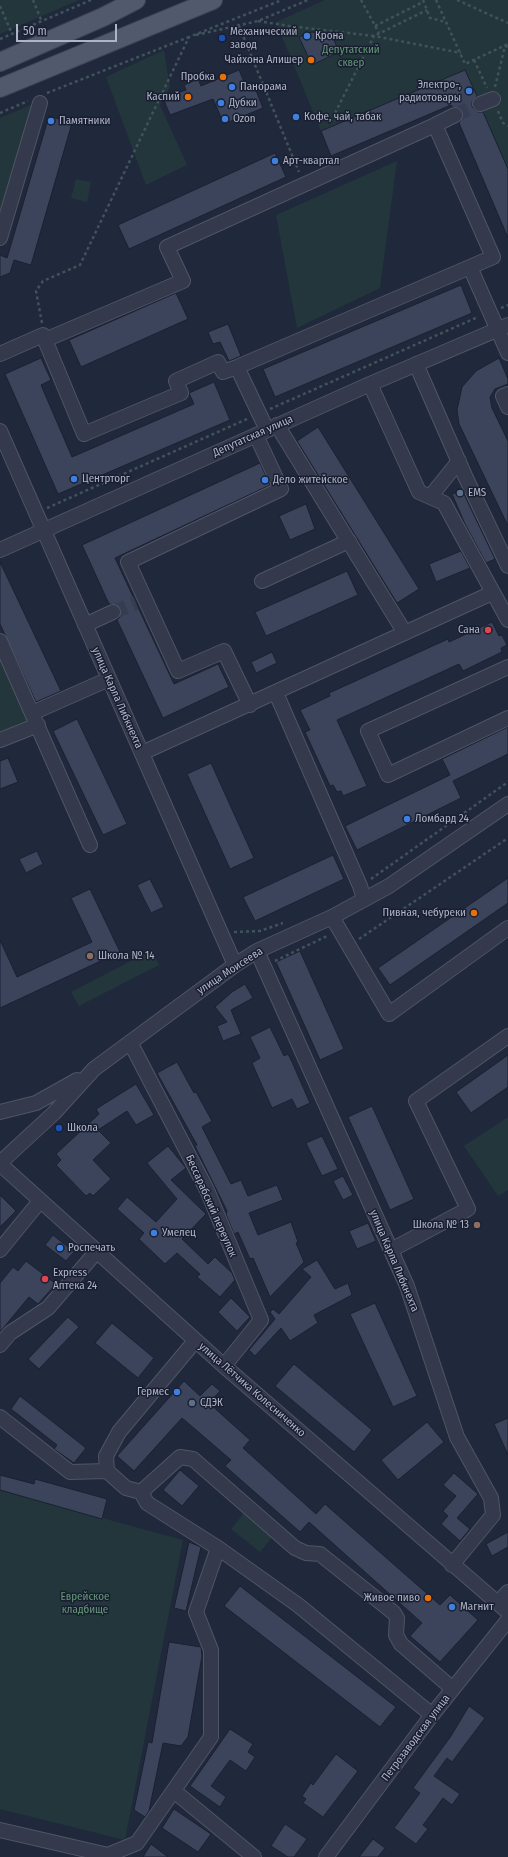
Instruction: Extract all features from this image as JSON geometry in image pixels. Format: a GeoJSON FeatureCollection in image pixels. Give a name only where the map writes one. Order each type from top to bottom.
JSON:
{"type":"FeatureCollection","features":[{"type":"Feature","properties":{"kind":"main road"},"geometry":{"type":"LineString","coordinates":[[0,62],[103,18],[136,0]]}},
{"type":"Feature","properties":{"kind":"main road"},"geometry":{"type":"LineString","coordinates":[[0,88],[214,0]]}},
{"type":"Feature","properties":{"kind":"street"},"geometry":{"type":"LineString","coordinates":[[0,238],[37,100]]}},
{"type":"Feature","properties":{"kind":"street"},"geometry":{"type":"LineString","coordinates":[[0,354],[183,281],[167,247],[455,115]]}},
{"type":"Feature","properties":{"kind":"street"},"geometry":{"type":"LineString","coordinates":[[44,337],[84,434],[181,393],[176,381],[218,362],[223,372],[493,257],[435,125]]}},
{"type":"Feature","properties":{"kind":"street"},"geometry":{"type":"LineString","coordinates":[[470,267],[503,327],[508,353]]}},
{"type":"Feature","properties":{"kind":"street","name":"Депутатская улица"},"geometry":{"type":"LineString","coordinates":[[0,550],[43,529],[370,384],[503,327]]}},
{"type":"Feature","properties":{"kind":"street"},"geometry":{"type":"LineString","coordinates":[[416,364],[508,566]]}},
{"type":"Feature","properties":{"kind":"street"},"geometry":{"type":"LineString","coordinates":[[237,366],[267,430],[349,541],[406,633]]}},
{"type":"Feature","properties":{"kind":"street"},"geometry":{"type":"LineString","coordinates":[[370,384],[419,492],[444,504],[508,620]]}},
{"type":"Feature","properties":{"kind":"street"},"geometry":{"type":"LineString","coordinates":[[508,394],[503,396],[508,407]]}},
{"type":"Feature","properties":{"kind":"street"},"geometry":{"type":"LineString","coordinates":[[250,705],[224,651],[178,671],[140,601],[128,562],[281,489],[267,430]]}},
{"type":"Feature","properties":{"kind":"street","name":"улица Карла Либкнехта"},"geometry":{"type":"LineString","coordinates":[[0,431],[235,965]]}},
{"type":"Feature","properties":{"kind":"street"},"geometry":{"type":"LineString","coordinates":[[430,497],[459,461]]}},
{"type":"Feature","properties":{"kind":"street"},"geometry":{"type":"LineString","coordinates":[[262,581],[349,541]]}},
{"type":"Feature","properties":{"kind":"street"},"geometry":{"type":"LineString","coordinates":[[142,753],[250,705],[492,593]]}},
{"type":"Feature","properties":{"kind":"street"},"geometry":{"type":"LineString","coordinates":[[85,625],[113,612]]}},
{"type":"Feature","properties":{"kind":"street"},"geometry":{"type":"LineString","coordinates":[[0,641],[90,845]]}},
{"type":"Feature","properties":{"kind":"street"},"geometry":{"type":"LineString","coordinates":[[508,667],[368,731],[388,775],[508,718]]}},
{"type":"Feature","properties":{"kind":"street"},"geometry":{"type":"LineString","coordinates":[[0,740],[35,719],[109,679]]}},
{"type":"Feature","properties":{"kind":"street"},"geometry":{"type":"LineString","coordinates":[[276,693],[360,886],[364,899]]}},
{"type":"Feature","properties":{"kind":"street","name":"улица Моисеева"},"geometry":{"type":"LineString","coordinates":[[0,1164],[54,1113],[94,1069],[235,965],[257,951],[332,917],[389,886],[508,804]]}},
{"type":"Feature","properties":{"kind":"street"},"geometry":{"type":"LineString","coordinates":[[332,917],[389,1014],[508,928]]}},
{"type":"Feature","properties":{"kind":"street","name":"улица Карла Либкнехта"},"geometry":{"type":"LineString","coordinates":[[257,951],[407,1286],[458,1437],[491,1498],[493,1515],[452,1565]]}},
{"type":"Feature","properties":{"kind":"street"},"geometry":{"type":"LineString","coordinates":[[391,1250],[468,1209],[416,1101],[508,1036]]}},
{"type":"Feature","properties":{"kind":"street","name":"Бессарабский переулок"},"geometry":{"type":"LineString","coordinates":[[130,1042],[207,1190],[261,1320],[224,1366]]}},
{"type":"Feature","properties":{"kind":"street"},"geometry":{"type":"LineString","coordinates":[[0,1112],[36,1104],[62,1090],[94,1069]]}},
{"type":"Feature","properties":{"kind":"street","name":"улица Лётчика Колесниченко"},"geometry":{"type":"LineString","coordinates":[[0,1164],[195,1341],[503,1608]]}},
{"type":"Feature","properties":{"kind":"street"},"geometry":{"type":"LineString","coordinates":[[0,1250],[40,1201]]}},
{"type":"Feature","properties":{"kind":"street"},"geometry":{"type":"LineString","coordinates":[[0,1345],[10,1333],[48,1308],[97,1251]]}},
{"type":"Feature","properties":{"kind":"street"},"geometry":{"type":"LineString","coordinates":[[107,1471],[106,1456],[119,1432],[195,1341]]}},
{"type":"Feature","properties":{"kind":"street"},"geometry":{"type":"LineString","coordinates":[[0,1417],[70,1472],[107,1471],[126,1488],[141,1492],[148,1503],[218,1548],[298,1605],[432,1715]]}},
{"type":"Feature","properties":{"kind":"street"},"geometry":{"type":"LineString","coordinates":[[141,1492],[180,1457],[193,1459],[296,1548],[306,1553],[320,1554],[394,1613],[397,1618],[396,1635],[400,1644],[453,1689]]}},
{"type":"Feature","properties":{"kind":"street"},"geometry":{"type":"LineString","coordinates":[[0,1830],[108,1856],[137,1843],[210,1737],[211,1650],[196,1612],[218,1548]]}},
{"type":"Feature","properties":{"kind":"street"},"geometry":{"type":"LineString","coordinates":[[503,1608],[508,1592]]}},
{"type":"Feature","properties":{"kind":"street","name":"Петрозаводская улица"},"geometry":{"type":"LineString","coordinates":[[326,1857],[432,1715],[508,1620]]}},
{"type":"Feature","properties":{"kind":"street"},"geometry":{"type":"LineString","coordinates":[[174,1791],[254,1857]]}},
{"type":"Feature","properties":{"kind":"path"},"geometry":{"type":"LineString","coordinates":[[33,0],[42,22]]}},
{"type":"Feature","properties":{"kind":"path"},"geometry":{"type":"LineString","coordinates":[[0,39],[91,0]]}},
{"type":"Feature","properties":{"kind":"path"},"geometry":{"type":"LineString","coordinates":[[0,113],[37,100],[282,0]]}},
{"type":"Feature","properties":{"kind":"path"},"geometry":{"type":"LineString","coordinates":[[189,37],[258,21],[308,0]]}},
{"type":"Feature","properties":{"kind":"path"},"geometry":{"type":"LineString","coordinates":[[361,0],[379,33]]}},
{"type":"Feature","properties":{"kind":"path"},"geometry":{"type":"LineString","coordinates":[[436,0],[466,64],[507,46]]}},
{"type":"Feature","properties":{"kind":"path"},"geometry":{"type":"LineString","coordinates":[[457,0],[508,23]]}},
{"type":"Feature","properties":{"kind":"path"},"geometry":{"type":"LineString","coordinates":[[375,26],[423,1],[430,18],[446,22]]}},
{"type":"Feature","properties":{"kind":"path"},"geometry":{"type":"LineString","coordinates":[[0,6],[12,34]]}},
{"type":"Feature","properties":{"kind":"path"},"geometry":{"type":"LineString","coordinates":[[335,113],[374,36],[427,10]]}},
{"type":"Feature","properties":{"kind":"path"},"geometry":{"type":"LineString","coordinates":[[258,21],[374,36],[461,53]]}},
{"type":"Feature","properties":{"kind":"path"},"geometry":{"type":"LineString","coordinates":[[239,26],[305,185]]}},
{"type":"Feature","properties":{"kind":"path"},"geometry":{"type":"LineString","coordinates":[[44,337],[36,291],[43,281],[80,265],[189,37]]}},
{"type":"Feature","properties":{"kind":"path"},"geometry":{"type":"LineString","coordinates":[[486,102],[507,46]]}},
{"type":"Feature","properties":{"kind":"path"},"geometry":{"type":"LineString","coordinates":[[349,946],[508,838]]}},
{"type":"Feature","properties":{"kind":"path"},"geometry":{"type":"LineString","coordinates":[[264,967],[340,930]]}},
{"type":"Feature","properties":{"kind":"green space"},"geometry":{"type":"Polygon","coordinates":[[[0,0],[79,0],[0,34],[0,0]]]}},
{"type":"Feature","properties":{"kind":"green space","name":"Депутатский сквер"},"geometry":{"type":"Polygon","coordinates":[[[325,0],[508,0],[508,169],[465,70],[321,131],[276,22],[325,0]]]}},
{"type":"Feature","properties":{"kind":"green space"},"geometry":{"type":"Polygon","coordinates":[[[164,50],[170,87],[160,105],[187,165],[146,185],[106,77],[164,50]]]}},
{"type":"Feature","properties":{"kind":"green space"},"geometry":{"type":"Polygon","coordinates":[[[33,104],[0,217],[0,118],[33,104]]]}},
{"type":"Feature","properties":{"kind":"green space"},"geometry":{"type":"Polygon","coordinates":[[[397,161],[380,288],[297,328],[276,215],[397,161]]]}},
{"type":"Feature","properties":{"kind":"green space"},"geometry":{"type":"Polygon","coordinates":[[[76,179],[91,182],[87,202],[71,198],[76,179]]]}},
{"type":"Feature","properties":{"kind":"green space"},"geometry":{"type":"Polygon","coordinates":[[[0,654],[31,723],[0,735],[0,654]]]}},
{"type":"Feature","properties":{"kind":"green space"},"geometry":{"type":"Polygon","coordinates":[[[152,950],[159,965],[79,1006],[71,992],[152,950]]]}},
{"type":"Feature","properties":{"kind":"green space"},"geometry":{"type":"Polygon","coordinates":[[[508,1117],[508,1190],[498,1196],[464,1146],[508,1117]]]}},
{"type":"Feature","properties":{"kind":"green space","name":"Еврейское кладбище"},"geometry":{"type":"Polygon","coordinates":[[[0,1490],[183,1540],[125,1840],[0,1809],[0,1490]]]}},
{"type":"Feature","properties":{"kind":"green space"},"geometry":{"type":"Polygon","coordinates":[[[244,1513],[273,1536],[260,1552],[231,1529],[244,1513]]]}},
{"type":"Feature","properties":{"kind":"building"},"geometry":{"type":"Polygon","coordinates":[[[312,32],[332,35],[339,52],[312,65],[299,37],[312,32]]]}},
{"type":"Feature","properties":{"kind":"building"},"geometry":{"type":"Polygon","coordinates":[[[239,70],[246,86],[253,83],[263,108],[224,124],[213,99],[170,115],[163,98],[186,90],[184,85],[198,79],[201,86],[239,70]]]}},
{"type":"Feature","properties":{"kind":"building"},"geometry":{"type":"Polygon","coordinates":[[[465,70],[477,96],[472,102],[472,107],[478,112],[483,112],[508,169],[508,238],[459,123],[463,115],[459,108],[452,107],[451,105],[331,156],[321,131],[465,70]]]}},
{"type":"Feature","properties":{"kind":"building"},"geometry":{"type":"Polygon","coordinates":[[[49,116],[72,123],[31,265],[14,260],[10,273],[0,277],[0,255],[7,258],[49,116]]]}},
{"type":"Feature","properties":{"kind":"building"},"geometry":{"type":"Polygon","coordinates":[[[275,153],[286,177],[129,249],[118,225],[275,153]]]}},
{"type":"Feature","properties":{"kind":"building"},"geometry":{"type":"Polygon","coordinates":[[[461,285],[472,313],[275,397],[263,369],[461,285]]]}},
{"type":"Feature","properties":{"kind":"building"},"geometry":{"type":"Polygon","coordinates":[[[176,293],[188,319],[81,367],[69,340],[176,293]]]}},
{"type":"Feature","properties":{"kind":"building"},"geometry":{"type":"Polygon","coordinates":[[[228,324],[241,356],[229,361],[220,342],[213,344],[208,332],[228,324]]]}},
{"type":"Feature","properties":{"kind":"building"},"geometry":{"type":"Polygon","coordinates":[[[41,358],[51,380],[41,385],[72,457],[194,404],[189,393],[214,382],[230,420],[58,494],[5,374],[41,358]]]}},
{"type":"Feature","properties":{"kind":"building"},"geometry":{"type":"Polygon","coordinates":[[[499,358],[508,379],[508,384],[495,389],[490,397],[492,408],[508,441],[508,526],[459,424],[457,410],[462,387],[476,371],[499,358]]]}},
{"type":"Feature","properties":{"kind":"building"},"geometry":{"type":"Polygon","coordinates":[[[318,427],[419,589],[397,603],[297,441],[318,427]]]}},
{"type":"Feature","properties":{"kind":"building"},"geometry":{"type":"Polygon","coordinates":[[[260,463],[270,485],[115,558],[174,684],[218,664],[229,687],[163,718],[117,620],[120,617],[121,609],[118,605],[109,604],[82,545],[260,463]]]}},
{"type":"Feature","properties":{"kind":"building"},"geometry":{"type":"Polygon","coordinates":[[[462,490],[495,559],[486,563],[465,524],[452,494],[462,490]]]}},
{"type":"Feature","properties":{"kind":"building"},"geometry":{"type":"Polygon","coordinates":[[[306,504],[315,529],[290,540],[279,516],[306,504]]]}},
{"type":"Feature","properties":{"kind":"building"},"geometry":{"type":"Polygon","coordinates":[[[461,551],[470,568],[436,582],[429,564],[461,551]]]}},
{"type":"Feature","properties":{"kind":"building"},"geometry":{"type":"Polygon","coordinates":[[[0,562],[61,691],[36,702],[0,624],[0,562]]]}},
{"type":"Feature","properties":{"kind":"building"},"geometry":{"type":"Polygon","coordinates":[[[347,571],[358,595],[266,636],[255,612],[347,571]]]}},
{"type":"Feature","properties":{"kind":"building"},"geometry":{"type":"Polygon","coordinates":[[[492,622],[499,636],[502,635],[507,645],[501,648],[502,652],[463,671],[459,664],[337,720],[367,786],[343,796],[341,791],[337,792],[333,785],[330,786],[305,732],[310,730],[300,710],[330,696],[329,693],[448,639],[449,642],[492,622]]]}},
{"type":"Feature","properties":{"kind":"building"},"geometry":{"type":"Polygon","coordinates":[[[272,652],[277,663],[256,673],[251,662],[272,652]]]}},
{"type":"Feature","properties":{"kind":"building"},"geometry":{"type":"Polygon","coordinates":[[[77,719],[127,824],[103,835],[53,731],[77,719]]]}},
{"type":"Feature","properties":{"kind":"building"},"geometry":{"type":"Polygon","coordinates":[[[508,727],[508,754],[453,781],[461,798],[357,850],[345,826],[450,775],[442,759],[508,727]]]}},
{"type":"Feature","properties":{"kind":"building"},"geometry":{"type":"Polygon","coordinates":[[[8,758],[18,782],[0,789],[0,761],[8,758]]]}},
{"type":"Feature","properties":{"kind":"building"},"geometry":{"type":"Polygon","coordinates":[[[211,763],[254,858],[230,869],[187,774],[211,763]]]}},
{"type":"Feature","properties":{"kind":"building"},"geometry":{"type":"Polygon","coordinates":[[[37,851],[43,864],[26,873],[19,859],[37,851]]]}},
{"type":"Feature","properties":{"kind":"building"},"geometry":{"type":"Polygon","coordinates":[[[333,855],[344,879],[255,921],[243,897],[333,855]]]}},
{"type":"Feature","properties":{"kind":"building"},"geometry":{"type":"Polygon","coordinates":[[[508,878],[508,903],[390,985],[378,968],[508,878]]]}},
{"type":"Feature","properties":{"kind":"building"},"geometry":{"type":"Polygon","coordinates":[[[150,879],[164,907],[151,913],[137,885],[150,879]]]}},
{"type":"Feature","properties":{"kind":"building"},"geometry":{"type":"Polygon","coordinates":[[[90,889],[120,952],[0,1008],[0,940],[17,977],[92,942],[71,898],[90,889]]]}},
{"type":"Feature","properties":{"kind":"building"},"geometry":{"type":"Polygon","coordinates":[[[300,951],[344,1049],[320,1060],[276,962],[300,951]]]}},
{"type":"Feature","properties":{"kind":"building"},"geometry":{"type":"Polygon","coordinates":[[[245,984],[253,998],[231,1010],[241,1034],[223,1041],[217,1026],[227,1022],[215,1007],[232,992],[245,984]]]}},
{"type":"Feature","properties":{"kind":"building"},"geometry":{"type":"Polygon","coordinates":[[[270,1027],[284,1056],[288,1054],[310,1103],[297,1109],[292,1099],[272,1108],[252,1063],[260,1058],[250,1037],[270,1027]]]}},
{"type":"Feature","properties":{"kind":"building"},"geometry":{"type":"Polygon","coordinates":[[[508,1055],[508,1087],[471,1113],[456,1092],[508,1055]]]}},
{"type":"Feature","properties":{"kind":"building"},"geometry":{"type":"Polygon","coordinates":[[[177,1062],[212,1121],[202,1127],[231,1184],[241,1180],[248,1196],[277,1185],[283,1200],[249,1213],[258,1235],[291,1222],[298,1242],[296,1243],[304,1262],[270,1297],[253,1258],[250,1259],[238,1232],[234,1234],[226,1214],[227,1211],[195,1146],[197,1145],[157,1073],[177,1062]]]}},
{"type":"Feature","properties":{"kind":"building"},"geometry":{"type":"Polygon","coordinates":[[[136,1084],[154,1115],[136,1125],[127,1111],[98,1130],[111,1143],[93,1160],[111,1179],[93,1196],[90,1193],[86,1196],[56,1165],[61,1160],[56,1154],[99,1114],[96,1109],[136,1084]]]}},
{"type":"Feature","properties":{"kind":"building"},"geometry":{"type":"Polygon","coordinates":[[[372,1106],[414,1199],[390,1210],[348,1117],[372,1106]]]}},
{"type":"Feature","properties":{"kind":"building"},"geometry":{"type":"Polygon","coordinates":[[[322,1136],[338,1169],[322,1176],[306,1143],[322,1136]]]}},
{"type":"Feature","properties":{"kind":"building"},"geometry":{"type":"Polygon","coordinates":[[[168,1146],[186,1168],[171,1180],[206,1214],[182,1239],[208,1264],[215,1257],[232,1273],[235,1280],[220,1297],[197,1277],[200,1274],[177,1253],[165,1264],[139,1239],[144,1233],[117,1209],[127,1197],[156,1222],[177,1199],[147,1163],[168,1146]]]}},
{"type":"Feature","properties":{"kind":"building"},"geometry":{"type":"Polygon","coordinates":[[[343,1176],[353,1195],[343,1200],[333,1181],[343,1176]]]}},
{"type":"Feature","properties":{"kind":"building"},"geometry":{"type":"Polygon","coordinates":[[[0,1195],[16,1211],[0,1227],[0,1195]]]}},
{"type":"Feature","properties":{"kind":"building"},"geometry":{"type":"Polygon","coordinates":[[[368,1223],[376,1241],[357,1249],[349,1231],[368,1223]]]}},
{"type":"Feature","properties":{"kind":"building","name":"Роспечать"},"geometry":{"type":"Polygon","coordinates":[[[53,1235],[74,1252],[66,1261],[45,1245],[53,1235]]]}},
{"type":"Feature","properties":{"kind":"building"},"geometry":{"type":"Polygon","coordinates":[[[317,1260],[335,1289],[348,1283],[352,1295],[314,1315],[318,1323],[290,1341],[281,1328],[255,1356],[249,1350],[275,1319],[270,1312],[273,1309],[279,1314],[311,1277],[302,1269],[317,1260]]]}},
{"type":"Feature","properties":{"kind":"building"},"geometry":{"type":"Polygon","coordinates":[[[26,1261],[56,1284],[38,1304],[29,1297],[0,1332],[0,1283],[13,1267],[18,1271],[26,1261]]]}},
{"type":"Feature","properties":{"kind":"building"},"geometry":{"type":"Polygon","coordinates":[[[231,1298],[250,1317],[237,1331],[218,1312],[231,1298]]]}},
{"type":"Feature","properties":{"kind":"building"},"geometry":{"type":"Polygon","coordinates":[[[375,1303],[417,1396],[393,1407],[350,1314],[375,1303]]]}},
{"type":"Feature","properties":{"kind":"building"},"geometry":{"type":"Polygon","coordinates":[[[68,1317],[79,1327],[39,1369],[28,1359],[68,1317]]]}},
{"type":"Feature","properties":{"kind":"building"},"geometry":{"type":"Polygon","coordinates":[[[112,1323],[154,1358],[138,1378],[95,1343],[112,1323]]]}},
{"type":"Feature","properties":{"kind":"building"},"geometry":{"type":"Polygon","coordinates":[[[294,1364],[372,1430],[354,1452],[275,1386],[294,1364]]]}},
{"type":"Feature","properties":{"kind":"building"},"geometry":{"type":"Polygon","coordinates":[[[184,1381],[200,1396],[212,1384],[220,1391],[209,1403],[250,1440],[243,1448],[316,1514],[325,1504],[440,1605],[450,1595],[478,1620],[440,1662],[410,1636],[422,1623],[309,1522],[300,1532],[225,1466],[231,1460],[182,1418],[134,1471],[117,1456],[184,1381]]]}},
{"type":"Feature","properties":{"kind":"building"},"geometry":{"type":"Polygon","coordinates":[[[20,1396],[86,1448],[74,1463],[54,1449],[57,1445],[11,1409],[20,1396]]]}},
{"type":"Feature","properties":{"kind":"building"},"geometry":{"type":"Polygon","coordinates":[[[508,1418],[508,1455],[494,1424],[508,1418]]]}},
{"type":"Feature","properties":{"kind":"building"},"geometry":{"type":"Polygon","coordinates":[[[427,1422],[444,1442],[398,1480],[381,1460],[427,1422]]]}},
{"type":"Feature","properties":{"kind":"building"},"geometry":{"type":"Polygon","coordinates":[[[180,1470],[199,1486],[182,1506],[163,1490],[180,1470]]]}},
{"type":"Feature","properties":{"kind":"building"},"geometry":{"type":"Polygon","coordinates":[[[454,1473],[478,1494],[457,1518],[470,1529],[460,1541],[441,1524],[448,1516],[443,1511],[456,1496],[443,1485],[454,1473]]]}},
{"type":"Feature","properties":{"kind":"building"},"geometry":{"type":"Polygon","coordinates":[[[0,1475],[34,1484],[35,1479],[107,1499],[102,1519],[0,1490],[0,1475]]]}},
{"type":"Feature","properties":{"kind":"building"},"geometry":{"type":"Polygon","coordinates":[[[508,1532],[508,1547],[492,1556],[486,1544],[508,1532]]]}},
{"type":"Feature","properties":{"kind":"building"},"geometry":{"type":"Polygon","coordinates":[[[189,1542],[201,1547],[186,1611],[174,1608],[189,1542]]]}},
{"type":"Feature","properties":{"kind":"building"},"geometry":{"type":"Polygon","coordinates":[[[240,1586],[396,1707],[380,1727],[224,1606],[240,1586]]]}},
{"type":"Feature","properties":{"kind":"building"},"geometry":{"type":"Polygon","coordinates":[[[169,1642],[201,1647],[202,1656],[188,1737],[181,1746],[163,1743],[149,1811],[145,1817],[134,1810],[148,1742],[152,1743],[169,1642]]]}},
{"type":"Feature","properties":{"kind":"building"},"geometry":{"type":"Polygon","coordinates":[[[469,1706],[485,1718],[452,1762],[447,1758],[434,1776],[460,1794],[452,1805],[443,1798],[423,1825],[428,1829],[416,1844],[394,1828],[420,1793],[413,1788],[451,1736],[469,1706]]]}},
{"type":"Feature","properties":{"kind":"building"},"geometry":{"type":"Polygon","coordinates":[[[230,1729],[253,1744],[248,1752],[255,1757],[246,1771],[230,1760],[211,1786],[226,1797],[220,1807],[190,1786],[230,1729]]]}},
{"type":"Feature","properties":{"kind":"building"},"geometry":{"type":"Polygon","coordinates":[[[336,1754],[358,1771],[323,1817],[303,1803],[306,1799],[302,1796],[311,1783],[313,1785],[336,1754]]]}},
{"type":"Feature","properties":{"kind":"building"},"geometry":{"type":"Polygon","coordinates":[[[174,1809],[211,1834],[198,1852],[162,1828],[174,1809]]]}},
{"type":"Feature","properties":{"kind":"building"},"geometry":{"type":"Polygon","coordinates":[[[285,1824],[307,1839],[294,1857],[288,1857],[271,1846],[285,1824]]]}},
{"type":"Feature","properties":{"kind":"building"},"geometry":{"type":"Polygon","coordinates":[[[373,1839],[385,1848],[378,1857],[359,1857],[373,1839]]]}},
{"type":"Feature","properties":{"kind":"building"},"geometry":{"type":"Polygon","coordinates":[[[151,1844],[168,1857],[143,1857],[151,1844]]]}},
{"type":"Feature","properties":{"kind":"tunnel"},"geometry":{"type":"LineString","coordinates":[[455,115],[480,104]]}},
{"type":"Feature","properties":{"kind":"tunnel"},"geometry":{"type":"LineString","coordinates":[[113,612],[136,603]]}},
{"type":"Feature","properties":{"kind":"place","name":"Крона"},"geometry":{"type":"Point","coordinates":[307,36]}},
{"type":"Feature","properties":{"kind":"place","name":"Механический завод"},"geometry":{"type":"Point","coordinates":[222,38]}},
{"type":"Feature","properties":{"kind":"place","name":"Чайхона Алишер"},"geometry":{"type":"Point","coordinates":[311,60]}},
{"type":"Feature","properties":{"kind":"place","name":"Пробка"},"geometry":{"type":"Point","coordinates":[223,77]}},
{"type":"Feature","properties":{"kind":"place","name":"Панорама"},"geometry":{"type":"Point","coordinates":[232,87]}},
{"type":"Feature","properties":{"kind":"place","name":"Электро-, радиотовары"},"geometry":{"type":"Point","coordinates":[469,91]}},
{"type":"Feature","properties":{"kind":"place","name":"Каспий"},"geometry":{"type":"Point","coordinates":[188,97]}},
{"type":"Feature","properties":{"kind":"place","name":"Дубки"},"geometry":{"type":"Point","coordinates":[221,103]}},
{"type":"Feature","properties":{"kind":"place","name":"Кофе, чай, табак"},"geometry":{"type":"Point","coordinates":[296,117]}},
{"type":"Feature","properties":{"kind":"place","name":"Ozon"},"geometry":{"type":"Point","coordinates":[225,119]}},
{"type":"Feature","properties":{"kind":"place","name":"Памятники"},"geometry":{"type":"Point","coordinates":[51,121]}},
{"type":"Feature","properties":{"kind":"place","name":"Арт-квартал"},"geometry":{"type":"Point","coordinates":[275,161]}},
{"type":"Feature","properties":{"kind":"place","name":"Центрторг"},"geometry":{"type":"Point","coordinates":[74,479]}},
{"type":"Feature","properties":{"kind":"place","name":"Дело житейское"},"geometry":{"type":"Point","coordinates":[265,480]}},
{"type":"Feature","properties":{"kind":"place","name":"EMS"},"geometry":{"type":"Point","coordinates":[460,493]}},
{"type":"Feature","properties":{"kind":"place","name":"Сана"},"geometry":{"type":"Point","coordinates":[488,630]}},
{"type":"Feature","properties":{"kind":"place","name":"Ломбард 24"},"geometry":{"type":"Point","coordinates":[407,819]}},
{"type":"Feature","properties":{"kind":"place","name":"Пивная, чебуреки"},"geometry":{"type":"Point","coordinates":[474,913]}},
{"type":"Feature","properties":{"kind":"place","name":"Школа № 14"},"geometry":{"type":"Point","coordinates":[90,956]}},
{"type":"Feature","properties":{"kind":"place","name":"Школа"},"geometry":{"type":"Point","coordinates":[59,1128]}},
{"type":"Feature","properties":{"kind":"place","name":"Школа № 13"},"geometry":{"type":"Point","coordinates":[477,1225]}},
{"type":"Feature","properties":{"kind":"place","name":"Умелец"},"geometry":{"type":"Point","coordinates":[154,1233]}},
{"type":"Feature","properties":{"kind":"place","name":"Роспечать"},"geometry":{"type":"Point","coordinates":[60,1248]}},
{"type":"Feature","properties":{"kind":"place","name":"Express Аптека 24"},"geometry":{"type":"Point","coordinates":[45,1279]}},
{"type":"Feature","properties":{"kind":"place","name":"Гермес"},"geometry":{"type":"Point","coordinates":[177,1392]}},
{"type":"Feature","properties":{"kind":"place","name":"СДЭК"},"geometry":{"type":"Point","coordinates":[192,1403]}},
{"type":"Feature","properties":{"kind":"place","name":"Живое пиво"},"geometry":{"type":"Point","coordinates":[428,1598]}},
{"type":"Feature","properties":{"kind":"place","name":"Магнит"},"geometry":{"type":"Point","coordinates":[452,1607]}}]}
